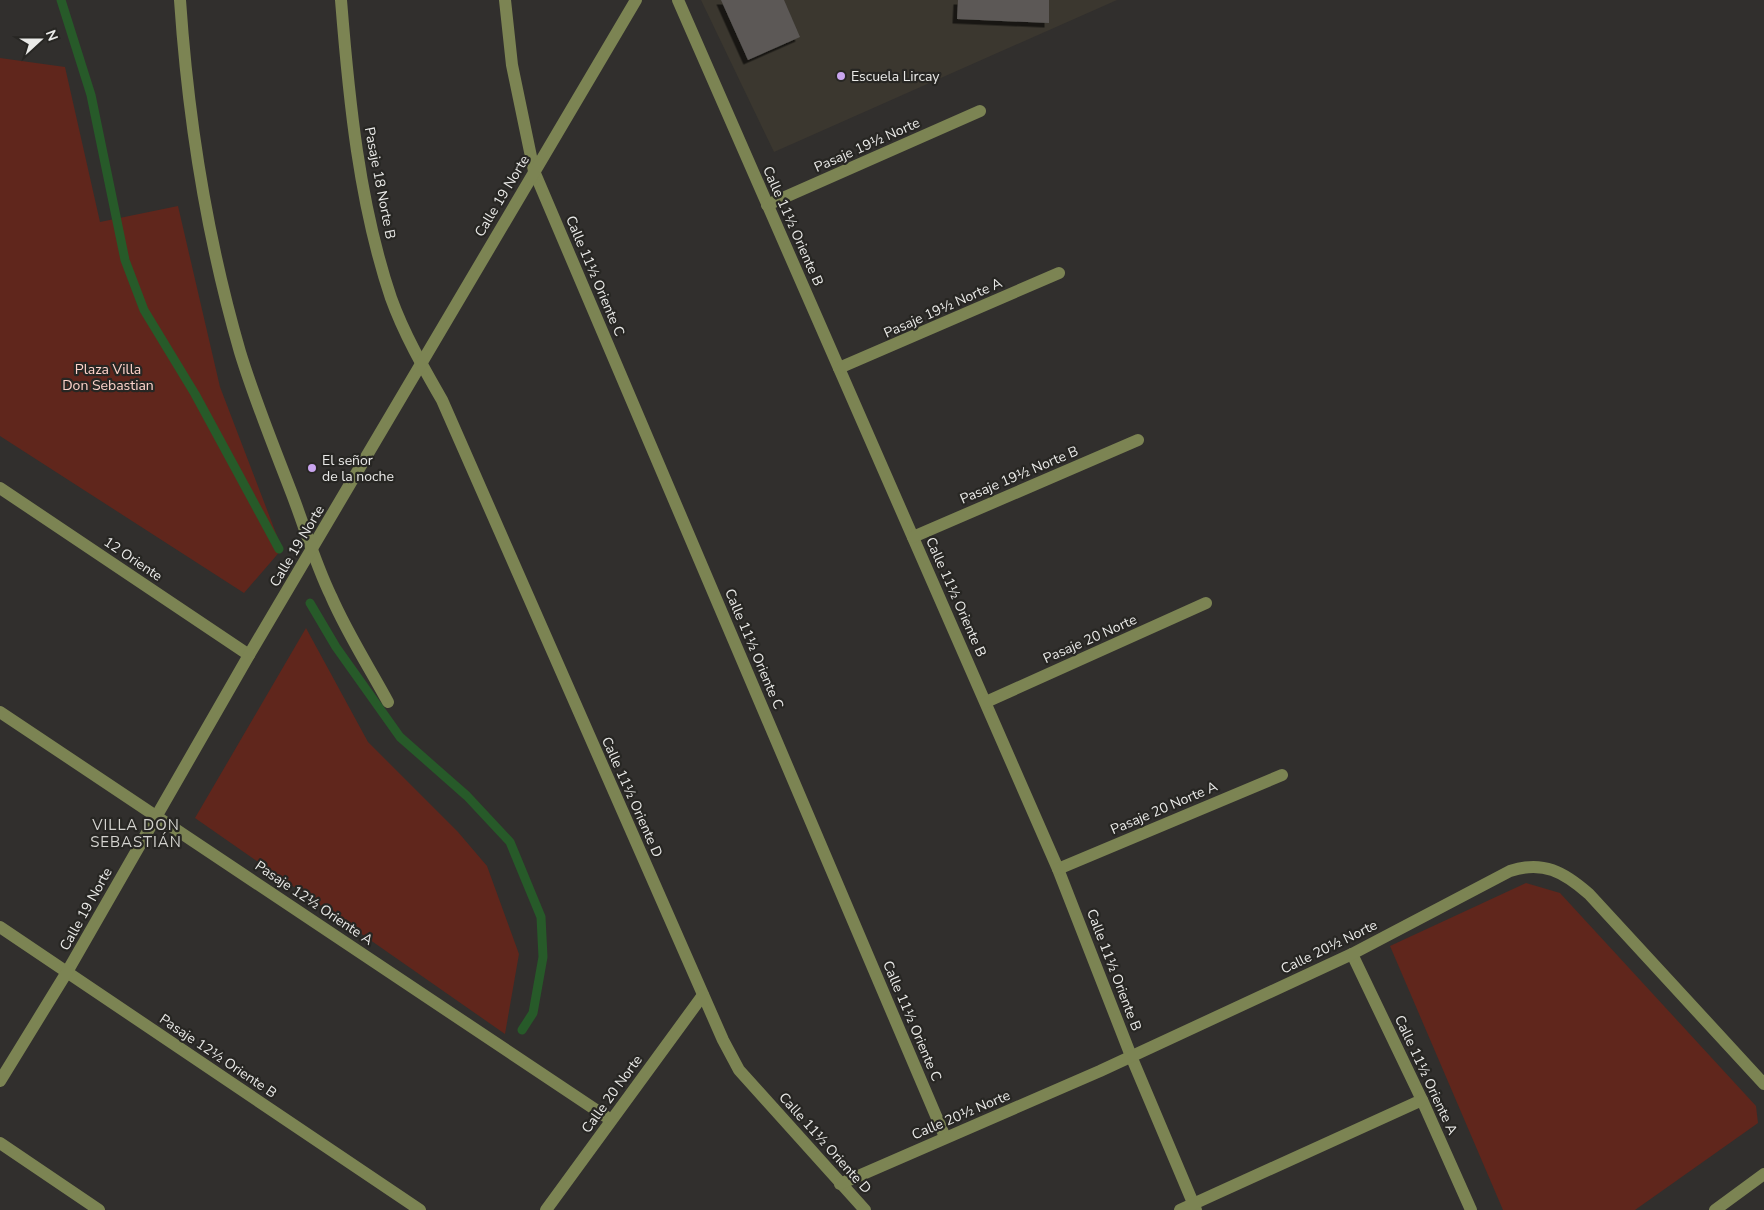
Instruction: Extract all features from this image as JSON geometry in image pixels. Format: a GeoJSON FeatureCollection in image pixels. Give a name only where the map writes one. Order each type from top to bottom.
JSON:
{"type":"FeatureCollection","features":[{"type":"Feature","properties":{"kind":"street"},"geometry":{"type":"LineString","coordinates":[[180,0],[192,124],[204,193],[230,312],[255,400],[292,494],[312,552],[332,598],[388,702]]}},
{"type":"Feature","properties":{"kind":"street","name":"Pasaje 18 Norte B"},"geometry":{"type":"LineString","coordinates":[[341,0],[356,138],[372,225],[392,298],[420,363]]}},
{"type":"Feature","properties":{"kind":"street","name":"Calle 11½ Oriente C"},"geometry":{"type":"LineString","coordinates":[[505,0],[512,64],[534,171],[945,1138]]}},
{"type":"Feature","properties":{"kind":"street","name":"Calle 19 Norte"},"geometry":{"type":"LineString","coordinates":[[0,1081],[67,972],[420,363],[636,0]]}},
{"type":"Feature","properties":{"kind":"street","name":"Calle 11½ Oriente B"},"geometry":{"type":"LineString","coordinates":[[678,0],[1058,869],[1131,1056],[1195,1207]]}},
{"type":"Feature","properties":{"kind":"street","name":"Pasaje 19½ Norte"},"geometry":{"type":"LineString","coordinates":[[767,205],[980,111]]}},
{"type":"Feature","properties":{"kind":"street","name":"Pasaje 19½ Norte A"},"geometry":{"type":"LineString","coordinates":[[839,368],[1059,274]]}},
{"type":"Feature","properties":{"kind":"street","name":"Calle 11½ Oriente D"},"geometry":{"type":"LineString","coordinates":[[420,363],[442,400],[703,995],[739,1070],[865,1210]]}},
{"type":"Feature","properties":{"kind":"street","name":"Pasaje 19½ Norte B"},"geometry":{"type":"LineString","coordinates":[[913,537],[1138,440]]}},
{"type":"Feature","properties":{"kind":"street","name":"12 Oriente"},"geometry":{"type":"LineString","coordinates":[[0,488],[250,655]]}},
{"type":"Feature","properties":{"kind":"street","name":"Pasaje 20 Norte"},"geometry":{"type":"LineString","coordinates":[[986,702],[1206,603]]}},
{"type":"Feature","properties":{"kind":"street","name":"Pasaje 12½ Oriente A"},"geometry":{"type":"LineString","coordinates":[[0,712],[611,1120]]}},
{"type":"Feature","properties":{"kind":"street","name":"Pasaje 20 Norte A"},"geometry":{"type":"LineString","coordinates":[[1058,869],[1282,775]]}},
{"type":"Feature","properties":{"kind":"street","name":"Calle 20½ Norte"},"geometry":{"type":"LineString","coordinates":[[840,1184],[1131,1056],[1352,954],[1510,871],[1522,867],[1548,867],[1571,878],[1589,894],[1764,1084]]}},
{"type":"Feature","properties":{"kind":"street","name":"Pasaje 12½ Oriente B"},"geometry":{"type":"LineString","coordinates":[[0,926],[420,1210]]}},
{"type":"Feature","properties":{"kind":"street","name":"Calle 11½ Oriente A"},"geometry":{"type":"LineString","coordinates":[[1352,954],[1422,1100],[1471,1210]]}},
{"type":"Feature","properties":{"kind":"street","name":"Calle 20 Norte"},"geometry":{"type":"LineString","coordinates":[[546,1210],[703,995]]}},
{"type":"Feature","properties":{"kind":"street"},"geometry":{"type":"LineString","coordinates":[[1180,1210],[1195,1207],[1422,1100]]}},
{"type":"Feature","properties":{"kind":"street"},"geometry":{"type":"LineString","coordinates":[[0,1143],[99,1210]]}},
{"type":"Feature","properties":{"kind":"street"},"geometry":{"type":"LineString","coordinates":[[1716,1210],[1764,1174]]}},
{"type":"Feature","properties":{"kind":"shaded area","name":"Escuela Lircay"},"geometry":{"type":"Polygon","coordinates":[[[701,0],[1117,0],[774,152],[701,0]]]}},
{"type":"Feature","properties":{"kind":"green space","name":"Plaza Villa Don Sebastian"},"geometry":{"type":"Polygon","coordinates":[[[0,58],[65,67],[100,222],[178,206],[220,387],[282,549],[244,593],[0,436],[0,58]]]}},
{"type":"Feature","properties":{"kind":"green space"},"geometry":{"type":"Polygon","coordinates":[[[306,628],[368,742],[458,832],[487,866],[519,954],[505,1034],[195,818],[306,628]]]}},
{"type":"Feature","properties":{"kind":"green space"},"geometry":{"type":"Polygon","coordinates":[[[1526,883],[1560,893],[1756,1106],[1758,1123],[1635,1210],[1503,1210],[1390,946],[1526,883]]]}},
{"type":"Feature","properties":{"kind":"building"},"geometry":{"type":"Polygon","coordinates":[[[721,0],[784,0],[800,37],[748,60],[721,0]]]}},
{"type":"Feature","properties":{"kind":"building"},"geometry":{"type":"Polygon","coordinates":[[[958,0],[1049,0],[1049,23],[957,19],[958,0]]]}},
{"type":"Feature","properties":{"kind":"waterway"},"geometry":{"type":"LineString","coordinates":[[61,0],[91,95],[125,260],[144,310],[195,394],[279,549]]}},
{"type":"Feature","properties":{"kind":"waterway"},"geometry":{"type":"LineString","coordinates":[[310,603],[336,647],[400,737],[467,796],[510,842],[541,917],[543,957],[533,1013],[522,1030]]}},
{"type":"Feature","properties":{"kind":"place","name":"Escuela Lircay"},"geometry":{"type":"Point","coordinates":[841,76]}},
{"type":"Feature","properties":{"kind":"place","name":"El señor de la noche"},"geometry":{"type":"Point","coordinates":[312,468]}},
{"type":"Feature","properties":{"kind":"district","name":"VILLA DON SEBASTIÁN"},"geometry":{"type":"Point","coordinates":[136,834]}}]}
